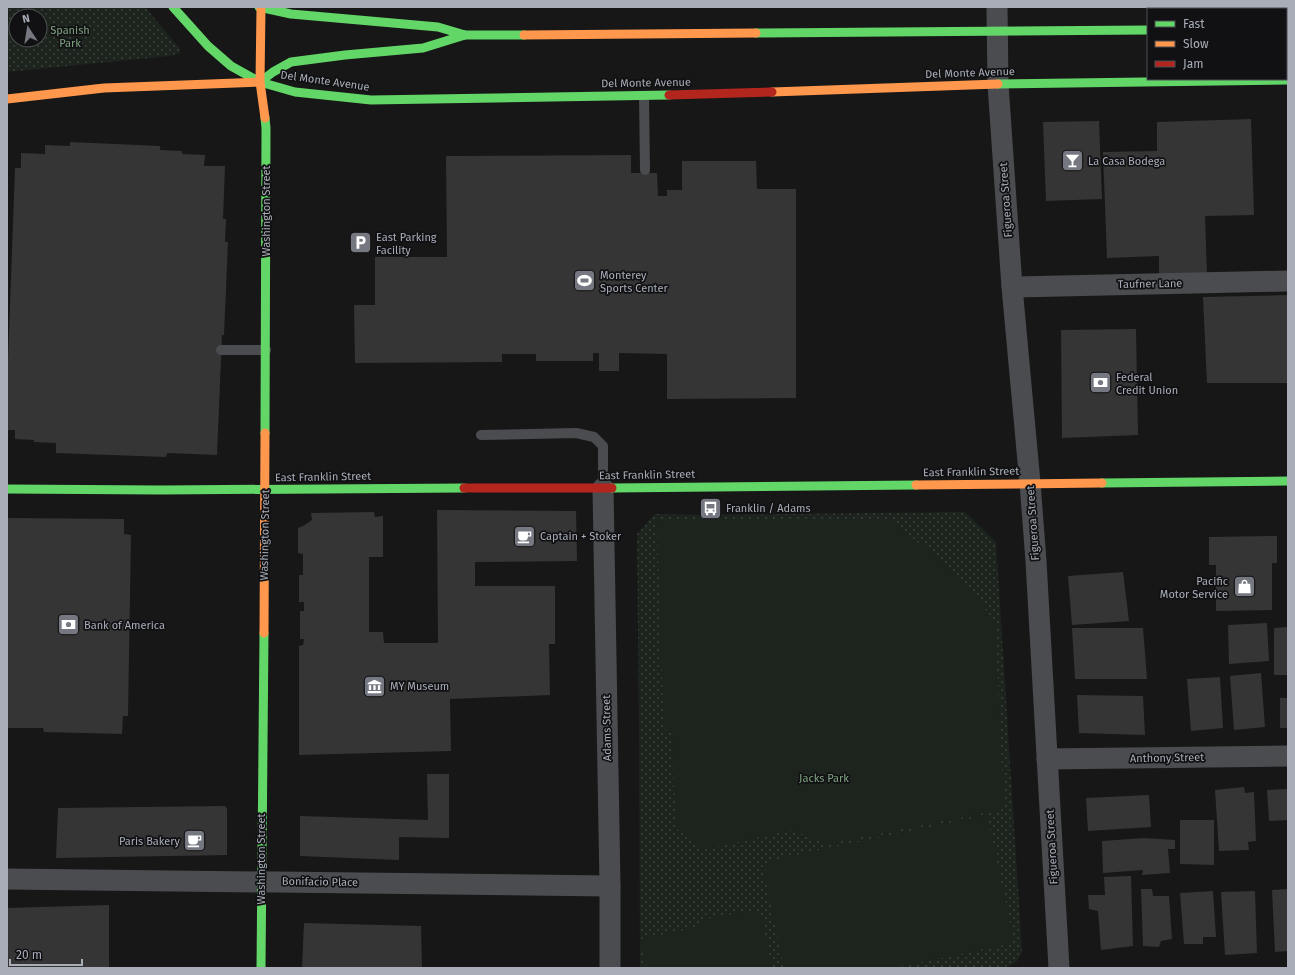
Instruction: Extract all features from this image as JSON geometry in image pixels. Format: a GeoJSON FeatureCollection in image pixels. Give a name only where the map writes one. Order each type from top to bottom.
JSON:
{"type":"FeatureCollection","features":[{"type":"Feature","properties":{"kind":"main road"},"geometry":{"type":"LineString","coordinates":[[173,7],[208,46],[231,66],[260,82],[273,72],[291,62],[345,55],[423,48],[465,35],[1147,30]]}},
{"type":"Feature","properties":{"kind":"main road"},"geometry":{"type":"LineString","coordinates":[[260,7],[291,14],[438,27],[465,35]]}},
{"type":"Feature","properties":{"kind":"main road","name":"Washington Street"},"geometry":{"type":"LineString","coordinates":[[260,7],[260,82],[266,128],[266,489],[261,968]]}},
{"type":"Feature","properties":{"kind":"main road","name":"Del Monte Avenue"},"geometry":{"type":"LineString","coordinates":[[7,98],[104,88],[260,82],[295,92],[371,100],[644,96],[998,84],[1288,80]]}},
{"type":"Feature","properties":{"kind":"main road","name":"East Franklin Street"},"geometry":{"type":"LineString","coordinates":[[7,489],[161,490],[603,488],[1288,480]]}},
{"type":"Feature","properties":{"kind":"street","name":"Figueroa Street"},"geometry":{"type":"LineString","coordinates":[[997,7],[998,84],[1012,287],[1036,561],[1059,968]]}},
{"type":"Feature","properties":{"kind":"street","name":"Taufner Lane"},"geometry":{"type":"LineString","coordinates":[[1012,287],[1288,282]]}},
{"type":"Feature","properties":{"kind":"street","name":"Adams Street"},"geometry":{"type":"LineString","coordinates":[[603,488],[610,968]]}},
{"type":"Feature","properties":{"kind":"street","name":"Anthony Street"},"geometry":{"type":"LineString","coordinates":[[1047,759],[1288,756]]}},
{"type":"Feature","properties":{"kind":"street","name":"Bonifacio Place"},"geometry":{"type":"LineString","coordinates":[[7,879],[610,886]]}},
{"type":"Feature","properties":{"kind":"lane"},"geometry":{"type":"LineString","coordinates":[[644,96],[645,170]]}},
{"type":"Feature","properties":{"kind":"lane"},"geometry":{"type":"LineString","coordinates":[[221,350],[266,350]]}},
{"type":"Feature","properties":{"kind":"lane"},"geometry":{"type":"LineString","coordinates":[[481,435],[576,433],[594,437],[603,446],[603,488]]}},
{"type":"Feature","properties":{"kind":"green space","name":"Spanish Park"},"geometry":{"type":"Polygon","coordinates":[[[7,7],[145,7],[180,49],[180,53],[169,56],[7,72],[7,7]]]}},
{"type":"Feature","properties":{"kind":"green space","name":"Jacks Park"},"geometry":{"type":"Polygon","coordinates":[[[965,512],[996,542],[1022,952],[1017,961],[1002,968],[640,968],[637,534],[655,514],[695,515],[965,512]]]}},
{"type":"Feature","properties":{"kind":"green space"},"geometry":{"type":"Polygon","coordinates":[[[657,520],[888,520],[924,547],[958,576],[980,602],[995,623],[1004,809],[827,844],[792,830],[702,850],[676,828],[672,733],[666,732],[663,705],[657,520]]]}},
{"type":"Feature","properties":{"kind":"green space"},"geometry":{"type":"Polygon","coordinates":[[[987,815],[1013,937],[1009,944],[893,968],[784,968],[764,873],[772,860],[987,815]]]}},
{"type":"Feature","properties":{"kind":"green space"},"geometry":{"type":"Polygon","coordinates":[[[754,910],[761,914],[772,968],[646,968],[640,939],[695,928],[701,920],[754,910]]]}},
{"type":"Feature","properties":{"kind":"building"},"geometry":{"type":"Polygon","coordinates":[[[1251,119],[1254,215],[1205,216],[1207,274],[1159,275],[1159,256],[1107,258],[1103,152],[1157,151],[1157,122],[1251,119]]]}},
{"type":"Feature","properties":{"kind":"building","name":"La Casa Bodega"},"geometry":{"type":"Polygon","coordinates":[[[1099,121],[1102,199],[1046,201],[1043,122],[1099,121]]]}},
{"type":"Feature","properties":{"kind":"building"},"geometry":{"type":"Polygon","coordinates":[[[70,142],[160,146],[160,150],[182,151],[182,154],[205,155],[204,166],[225,166],[223,219],[226,219],[225,242],[228,242],[217,455],[167,453],[166,457],[56,453],[56,443],[15,439],[15,430],[7,430],[7,388],[15,168],[21,168],[21,153],[45,154],[45,145],[70,146],[70,142]]]}},
{"type":"Feature","properties":{"kind":"building","name":"Monterey Sports Center"},"geometry":{"type":"Polygon","coordinates":[[[631,155],[631,173],[657,173],[658,196],[667,196],[667,190],[682,190],[682,161],[756,161],[757,189],[796,189],[796,398],[667,399],[667,354],[619,353],[619,371],[599,371],[599,353],[593,353],[593,361],[536,361],[536,354],[502,354],[502,362],[355,363],[354,305],[375,305],[375,257],[447,257],[446,156],[631,155]]]}},
{"type":"Feature","properties":{"kind":"building"},"geometry":{"type":"Polygon","coordinates":[[[1288,295],[1288,383],[1207,383],[1203,297],[1288,295]]]}},
{"type":"Feature","properties":{"kind":"building","name":"Federal Credit Union"},"geometry":{"type":"Polygon","coordinates":[[[1136,329],[1138,435],[1062,438],[1061,330],[1136,329]]]}},
{"type":"Feature","properties":{"kind":"building"},"geometry":{"type":"Polygon","coordinates":[[[437,510],[576,511],[577,561],[475,562],[475,586],[555,586],[555,644],[549,644],[550,695],[450,699],[451,751],[299,755],[299,646],[303,645],[304,639],[300,639],[300,611],[304,611],[304,602],[299,602],[299,575],[303,575],[303,554],[298,553],[298,528],[312,520],[311,513],[374,512],[375,517],[383,516],[383,557],[369,557],[369,632],[383,632],[384,643],[438,643],[437,510]]]}},
{"type":"Feature","properties":{"kind":"building","name":"Bank of America"},"geometry":{"type":"Polygon","coordinates":[[[7,518],[124,519],[124,534],[131,535],[128,716],[123,716],[122,734],[44,732],[43,728],[7,728],[7,518]]]}},
{"type":"Feature","properties":{"kind":"building","name":"Pacific Motor Service"},"geometry":{"type":"Polygon","coordinates":[[[1277,536],[1277,563],[1272,563],[1272,610],[1216,611],[1216,565],[1209,565],[1209,537],[1277,536]]]}},
{"type":"Feature","properties":{"kind":"building"},"geometry":{"type":"Polygon","coordinates":[[[1123,572],[1129,621],[1072,625],[1068,576],[1123,572]]]}},
{"type":"Feature","properties":{"kind":"building"},"geometry":{"type":"Polygon","coordinates":[[[1267,623],[1269,661],[1229,664],[1228,625],[1267,623]]]}},
{"type":"Feature","properties":{"kind":"building"},"geometry":{"type":"Polygon","coordinates":[[[1288,627],[1288,675],[1274,675],[1274,628],[1288,627]]]}},
{"type":"Feature","properties":{"kind":"building"},"geometry":{"type":"Polygon","coordinates":[[[1072,628],[1143,628],[1147,679],[1075,679],[1072,628]]]}},
{"type":"Feature","properties":{"kind":"building"},"geometry":{"type":"Polygon","coordinates":[[[1261,673],[1265,727],[1234,730],[1230,676],[1261,673]]]}},
{"type":"Feature","properties":{"kind":"building"},"geometry":{"type":"Polygon","coordinates":[[[1220,677],[1223,728],[1191,731],[1187,679],[1220,677]]]}},
{"type":"Feature","properties":{"kind":"building"},"geometry":{"type":"Polygon","coordinates":[[[1077,695],[1143,696],[1145,735],[1079,733],[1077,695]]]}},
{"type":"Feature","properties":{"kind":"building"},"geometry":{"type":"Polygon","coordinates":[[[1280,698],[1288,698],[1288,728],[1280,728],[1280,698]]]}},
{"type":"Feature","properties":{"kind":"building"},"geometry":{"type":"Polygon","coordinates":[[[427,774],[449,774],[449,838],[399,837],[399,860],[300,856],[300,816],[428,820],[427,774]]]}},
{"type":"Feature","properties":{"kind":"building"},"geometry":{"type":"Polygon","coordinates":[[[1244,787],[1245,793],[1254,792],[1256,841],[1248,842],[1249,850],[1219,851],[1215,790],[1244,787]]]}},
{"type":"Feature","properties":{"kind":"building"},"geometry":{"type":"Polygon","coordinates":[[[1288,789],[1288,820],[1269,821],[1267,790],[1288,789]]]}},
{"type":"Feature","properties":{"kind":"building"},"geometry":{"type":"Polygon","coordinates":[[[1149,795],[1151,827],[1088,831],[1086,798],[1149,795]]]}},
{"type":"Feature","properties":{"kind":"building"},"geometry":{"type":"Polygon","coordinates":[[[225,806],[227,809],[227,855],[56,858],[58,808],[225,806]]]}},
{"type":"Feature","properties":{"kind":"building"},"geometry":{"type":"Polygon","coordinates":[[[1180,820],[1214,820],[1214,865],[1180,864],[1180,820]]]}},
{"type":"Feature","properties":{"kind":"building"},"geometry":{"type":"Polygon","coordinates":[[[1144,838],[1175,840],[1175,849],[1168,849],[1170,873],[1142,875],[1143,870],[1103,873],[1102,841],[1144,838]]]}},
{"type":"Feature","properties":{"kind":"building"},"geometry":{"type":"Polygon","coordinates":[[[1131,876],[1133,946],[1101,950],[1098,911],[1089,909],[1088,895],[1105,895],[1104,877],[1131,876]]]}},
{"type":"Feature","properties":{"kind":"building"},"geometry":{"type":"Polygon","coordinates":[[[1141,889],[1152,889],[1153,896],[1169,896],[1172,939],[1161,941],[1159,947],[1143,946],[1141,889]]]}},
{"type":"Feature","properties":{"kind":"building"},"geometry":{"type":"Polygon","coordinates":[[[1288,889],[1288,951],[1275,952],[1272,890],[1288,889]]]}},
{"type":"Feature","properties":{"kind":"building"},"geometry":{"type":"Polygon","coordinates":[[[1213,891],[1216,937],[1203,937],[1203,944],[1184,944],[1180,893],[1213,891]]]}},
{"type":"Feature","properties":{"kind":"building"},"geometry":{"type":"Polygon","coordinates":[[[1255,891],[1257,953],[1225,955],[1221,892],[1255,891]]]}},
{"type":"Feature","properties":{"kind":"building"},"geometry":{"type":"Polygon","coordinates":[[[109,905],[109,968],[7,968],[7,908],[109,905]]]}},
{"type":"Feature","properties":{"kind":"building"},"geometry":{"type":"Polygon","coordinates":[[[304,923],[421,926],[422,968],[302,968],[304,923]]]}},
{"type":"Feature","properties":{"kind":"traffic: fast"},"geometry":{"type":"LineString","coordinates":[[173,7],[208,46],[231,66],[260,82],[295,92],[371,100],[669,95]]}},
{"type":"Feature","properties":{"kind":"traffic: fast"},"geometry":{"type":"LineString","coordinates":[[259,7],[291,14],[438,27],[465,35],[524,35]]}},
{"type":"Feature","properties":{"kind":"traffic: fast"},"geometry":{"type":"LineString","coordinates":[[756,33],[1147,30]]}},
{"type":"Feature","properties":{"kind":"traffic: fast"},"geometry":{"type":"LineString","coordinates":[[260,82],[273,72],[291,62],[345,55],[423,48],[465,35]]}},
{"type":"Feature","properties":{"kind":"traffic: fast"},"geometry":{"type":"LineString","coordinates":[[998,84],[1288,80]]}},
{"type":"Feature","properties":{"kind":"traffic: fast"},"geometry":{"type":"LineString","coordinates":[[265,118],[265,433]]}},
{"type":"Feature","properties":{"kind":"traffic: fast"},"geometry":{"type":"LineString","coordinates":[[1102,483],[1288,481]]}},
{"type":"Feature","properties":{"kind":"traffic: fast"},"geometry":{"type":"LineString","coordinates":[[612,488],[916,485]]}},
{"type":"Feature","properties":{"kind":"traffic: fast"},"geometry":{"type":"LineString","coordinates":[[7,489],[161,490],[464,488]]}},
{"type":"Feature","properties":{"kind":"traffic: fast"},"geometry":{"type":"LineString","coordinates":[[261,968],[264,633]]}},
{"type":"Feature","properties":{"kind":"traffic: slow"},"geometry":{"type":"LineString","coordinates":[[261,8],[260,82],[265,118]]}},
{"type":"Feature","properties":{"kind":"traffic: slow"},"geometry":{"type":"LineString","coordinates":[[524,35],[756,33]]}},
{"type":"Feature","properties":{"kind":"traffic: slow"},"geometry":{"type":"LineString","coordinates":[[7,99],[104,88],[260,82]]}},
{"type":"Feature","properties":{"kind":"traffic: slow"},"geometry":{"type":"LineString","coordinates":[[772,92],[998,84]]}},
{"type":"Feature","properties":{"kind":"traffic: slow"},"geometry":{"type":"LineString","coordinates":[[264,633],[265,433]]}},
{"type":"Feature","properties":{"kind":"traffic: slow"},"geometry":{"type":"LineString","coordinates":[[916,485],[1102,483]]}},
{"type":"Feature","properties":{"kind":"traffic: jam"},"geometry":{"type":"LineString","coordinates":[[669,95],[772,92]]}},
{"type":"Feature","properties":{"kind":"traffic: jam"},"geometry":{"type":"LineString","coordinates":[[464,488],[612,488]]}},
{"type":"Feature","properties":{"kind":"place","name":"La Casa Bodega"},"geometry":{"type":"Point","coordinates":[1072,161]}},
{"type":"Feature","properties":{"kind":"place","name":"East Parking Facility"},"geometry":{"type":"Point","coordinates":[360,243]}},
{"type":"Feature","properties":{"kind":"place","name":"Monterey Sports Center"},"geometry":{"type":"Point","coordinates":[585,281]}},
{"type":"Feature","properties":{"kind":"place","name":"Federal Credit Union"},"geometry":{"type":"Point","coordinates":[1100,383]}},
{"type":"Feature","properties":{"kind":"place","name":"Franklin / Adams"},"geometry":{"type":"Point","coordinates":[711,508]}},
{"type":"Feature","properties":{"kind":"place","name":"Captain + Stoker"},"geometry":{"type":"Point","coordinates":[525,536]}},
{"type":"Feature","properties":{"kind":"place","name":"Pacific Motor Service"},"geometry":{"type":"Point","coordinates":[1244,587]}},
{"type":"Feature","properties":{"kind":"place","name":"Bank of America"},"geometry":{"type":"Point","coordinates":[68,625]}},
{"type":"Feature","properties":{"kind":"place","name":"MY Museum"},"geometry":{"type":"Point","coordinates":[374,686]}},
{"type":"Feature","properties":{"kind":"place","name":"Paris Bakery"},"geometry":{"type":"Point","coordinates":[195,841]}}]}
